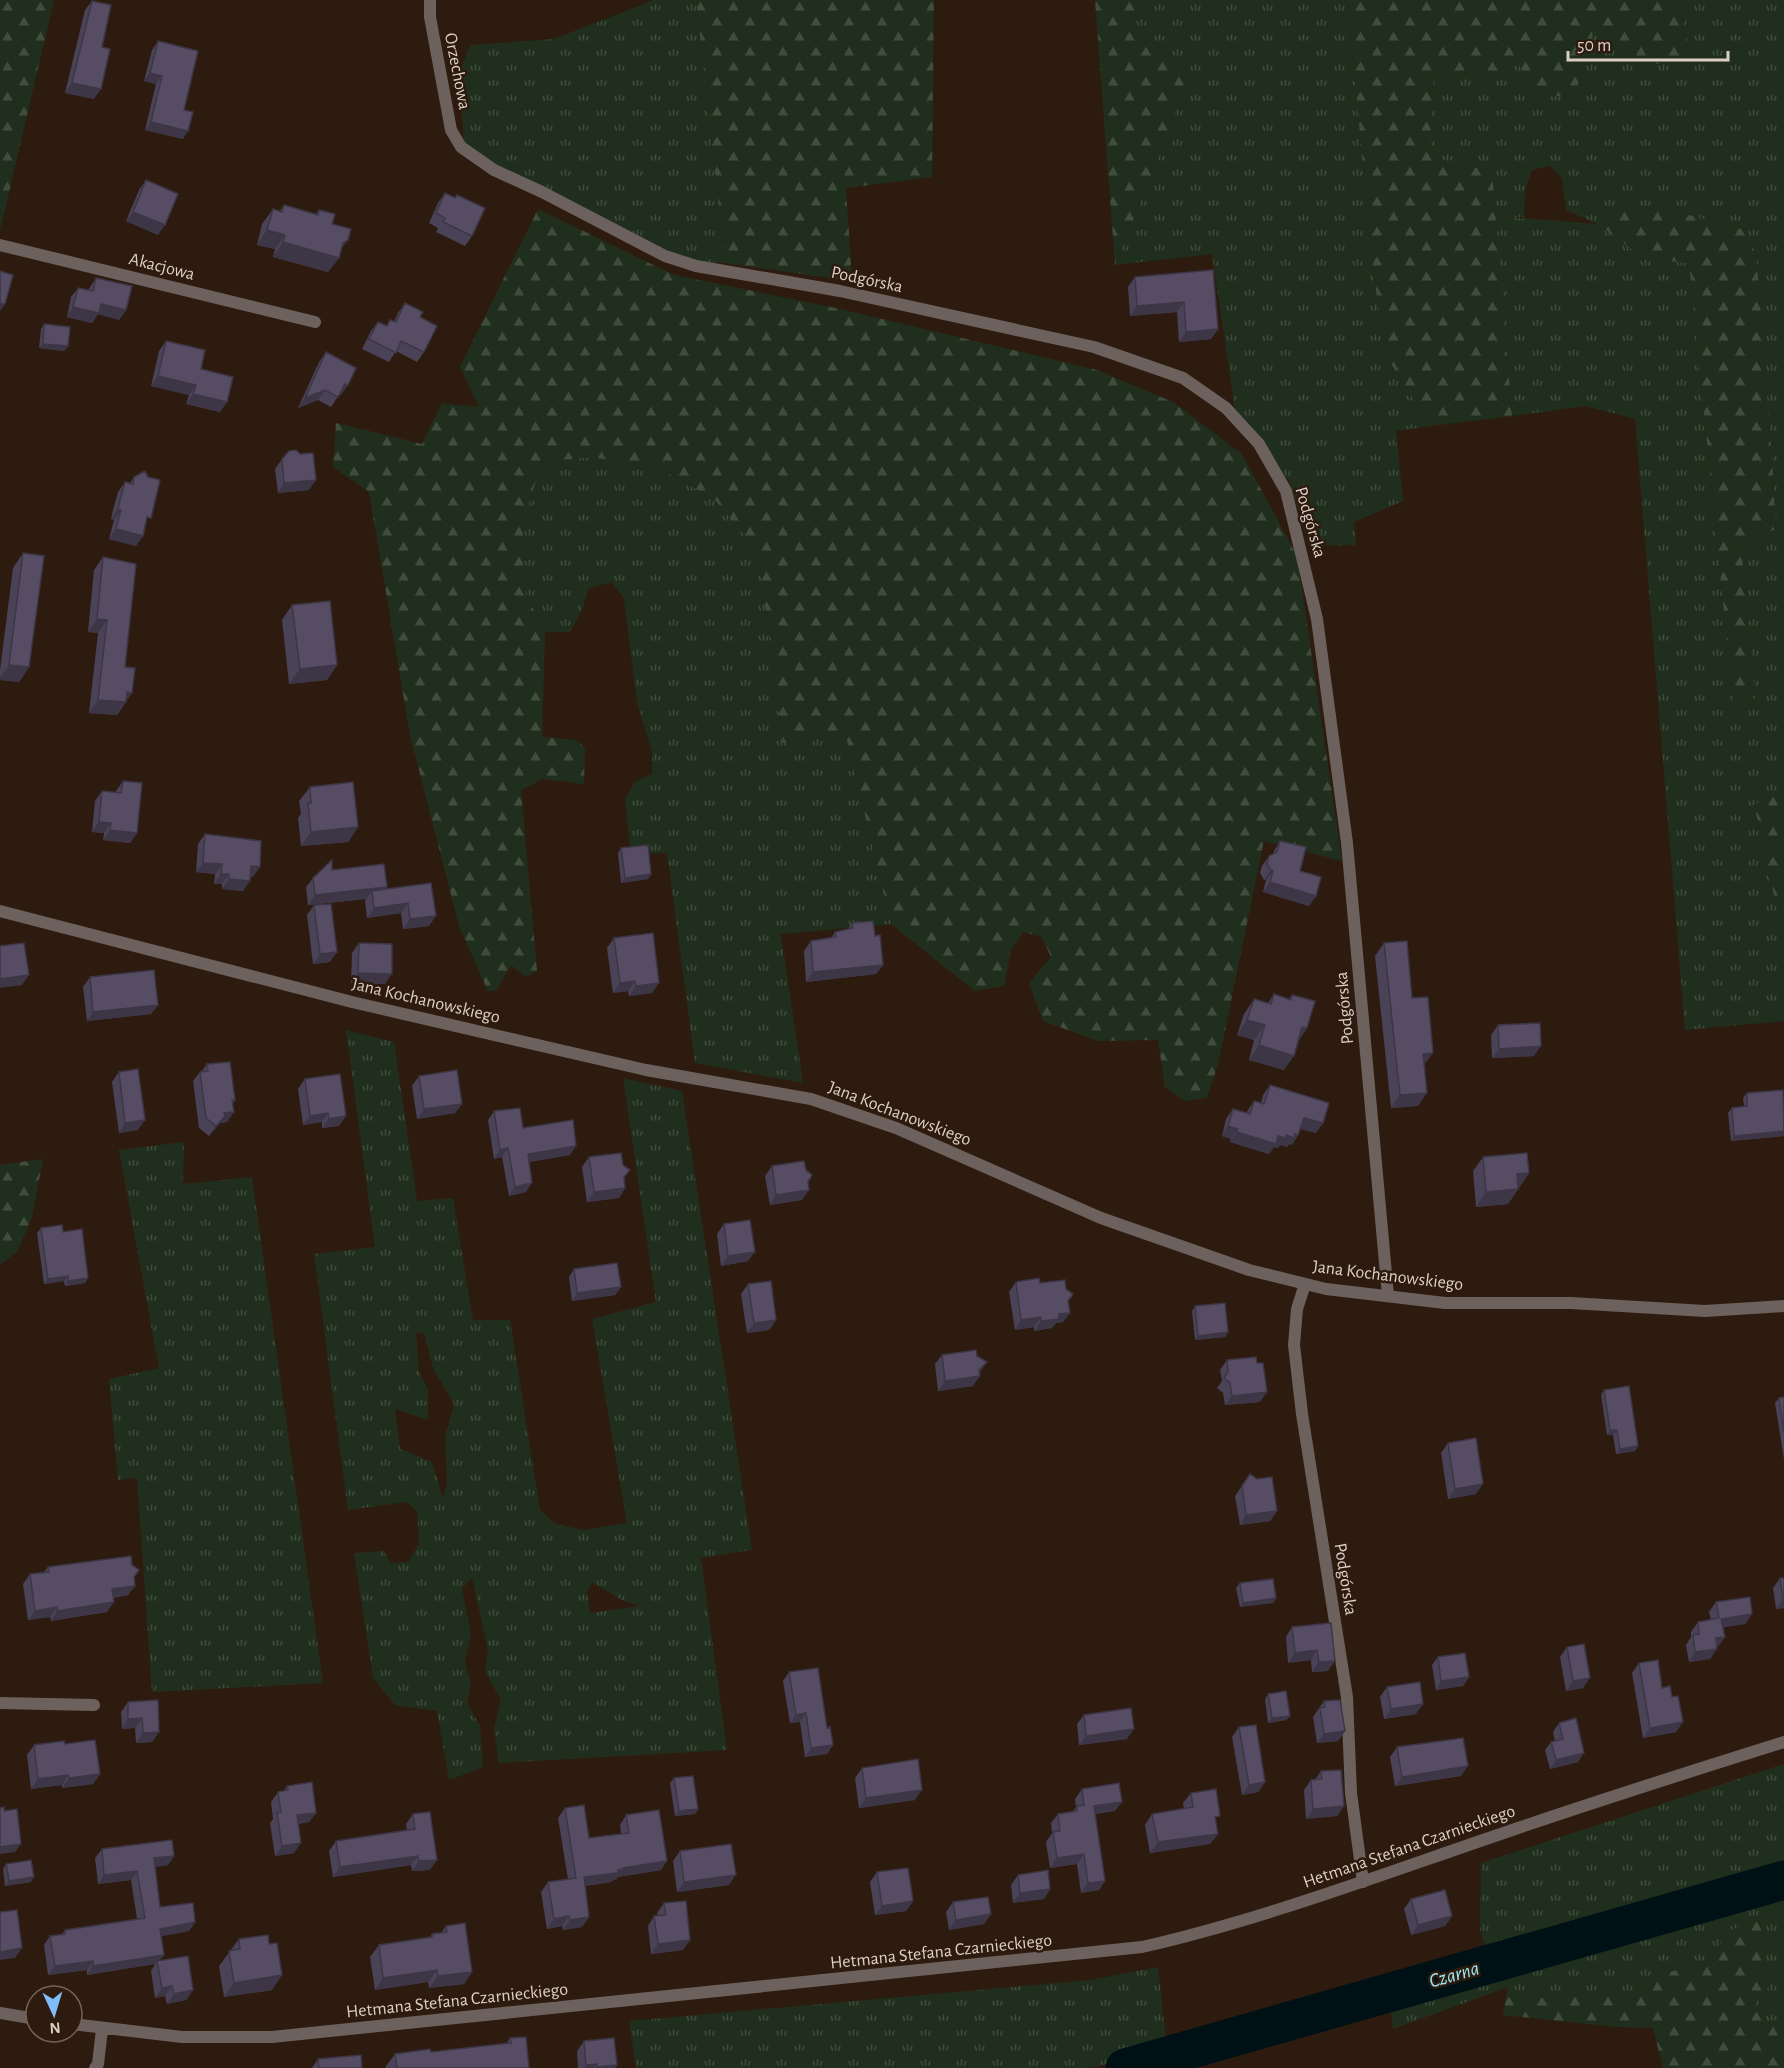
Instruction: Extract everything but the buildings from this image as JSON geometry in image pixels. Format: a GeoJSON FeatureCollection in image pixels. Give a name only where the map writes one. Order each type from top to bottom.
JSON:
{"type":"FeatureCollection","features":[{"type":"Feature","properties":{"kind":"street","name":"Orzechowa"},"geometry":{"type":"LineString","coordinates":[[430,0],[430,17],[451,130],[461,147]]}},
{"type":"Feature","properties":{"kind":"street","name":"Podgórska"},"geometry":{"type":"LineString","coordinates":[[461,147],[494,170],[542,192],[665,256],[696,266],[840,291],[1094,347],[1183,378],[1226,408],[1259,444],[1286,491],[1317,619],[1322,650],[1347,843],[1388,1296]]}},
{"type":"Feature","properties":{"kind":"street","name":"Akacjowa"},"geometry":{"type":"LineString","coordinates":[[0,245],[315,322]]}},
{"type":"Feature","properties":{"kind":"street","name":"Jana Kochanowskiego"},"geometry":{"type":"LineString","coordinates":[[0,911],[352,1002],[646,1070],[811,1099],[896,1128],[1101,1218],[1249,1270],[1326,1289],[1445,1303],[1571,1303],[1693,1311],[1784,1306]]}},
{"type":"Feature","properties":{"kind":"street","name":"Podgórska"},"geometry":{"type":"LineString","coordinates":[[1305,1284],[1297,1309],[1294,1345],[1302,1414],[1347,1697],[1351,1793],[1363,1882]]}},
{"type":"Feature","properties":{"kind":"street"},"geometry":{"type":"LineString","coordinates":[[0,1703],[94,1706]]}},
{"type":"Feature","properties":{"kind":"street","name":"Hetmana Stefana Czarnieckiego"},"geometry":{"type":"LineString","coordinates":[[84,2026],[182,2037],[272,2037],[1142,1947],[1203,1933],[1363,1882],[1592,1802],[1784,1742]]}},
{"type":"Feature","properties":{"kind":"street"},"geometry":{"type":"LineString","coordinates":[[0,2013],[24,2017]]}},
{"type":"Feature","properties":{"kind":"street"},"geometry":{"type":"LineString","coordinates":[[95,2068],[98,2064],[102,2029]]}},
{"type":"Feature","properties":{"kind":"green space"},"geometry":{"type":"Polygon","coordinates":[[[0,0],[54,0],[0,231],[0,0]]]}},
{"type":"Feature","properties":{"kind":"green space"},"geometry":{"type":"Polygon","coordinates":[[[654,0],[696,0],[725,263],[680,261],[478,161],[464,142],[459,74],[470,45],[554,39],[654,0]]]}},
{"type":"Feature","properties":{"kind":"green space"},"geometry":{"type":"Polygon","coordinates":[[[696,0],[934,0],[932,177],[846,188],[852,281],[725,263],[696,0]]]}},
{"type":"Feature","properties":{"kind":"green space"},"geometry":{"type":"Polygon","coordinates":[[[1095,0],[1146,0],[1132,28],[1144,46],[1176,56],[1185,84],[1170,129],[1115,265],[1095,0]]]}},
{"type":"Feature","properties":{"kind":"green space"},"geometry":{"type":"Polygon","coordinates":[[[1146,0],[1347,0],[1374,280],[1388,359],[1431,426],[1396,431],[1403,501],[1354,522],[1356,545],[1309,546],[1290,482],[1237,424],[1212,254],[1115,265],[1170,129],[1176,56],[1144,46],[1132,28],[1146,0]]]}},
{"type":"Feature","properties":{"kind":"green space"},"geometry":{"type":"Polygon","coordinates":[[[1347,0],[1670,0],[1683,18],[1690,54],[1657,64],[1620,53],[1593,33],[1579,82],[1567,95],[1539,98],[1514,57],[1504,78],[1434,70],[1429,156],[1492,172],[1512,416],[1431,426],[1388,359],[1374,280],[1347,0]]]}},
{"type":"Feature","properties":{"kind":"green space"},"geometry":{"type":"Polygon","coordinates":[[[1670,0],[1784,0],[1784,792],[1754,805],[1775,900],[1784,922],[1784,1021],[1685,1030],[1635,419],[1586,406],[1512,416],[1495,216],[1429,156],[1434,70],[1504,78],[1514,57],[1579,82],[1593,32],[1620,53],[1683,18],[1670,0]],[[1550,166],[1532,170],[1525,191],[1524,217],[1507,217],[1598,224],[1566,210],[1562,178],[1550,166]],[[1641,208],[1644,259],[1689,263],[1733,701],[1755,699],[1741,544],[1776,528],[1772,458],[1741,229],[1689,215],[1641,208]]]}},
{"type":"Feature","properties":{"kind":"green space"},"geometry":{"type":"Polygon","coordinates":[[[1641,208],[1689,215],[1741,229],[1756,253],[1776,529],[1741,544],[1755,698],[1733,702],[1689,263],[1644,259],[1600,225],[1611,211],[1641,208]]]}},
{"type":"Feature","properties":{"kind":"green space"},"geometry":{"type":"Polygon","coordinates":[[[538,209],[674,275],[836,308],[1097,370],[1173,402],[1242,454],[1297,556],[1342,861],[1264,841],[1218,1064],[1207,1098],[1185,1101],[1165,1087],[1158,1040],[1098,1041],[1043,1021],[1029,983],[1051,957],[1042,937],[1023,932],[1011,950],[1004,986],[975,991],[891,924],[845,732],[783,743],[758,552],[715,500],[658,467],[591,457],[542,462],[523,522],[523,588],[545,632],[542,737],[576,740],[585,748],[584,784],[543,779],[521,790],[537,971],[525,977],[511,965],[496,991],[488,991],[459,926],[410,735],[369,492],[333,467],[336,423],[422,444],[442,403],[479,407],[460,367],[538,209]]]}},
{"type":"Feature","properties":{"kind":"green space"},"geometry":{"type":"Polygon","coordinates":[[[591,457],[658,467],[715,500],[758,551],[783,742],[845,732],[891,924],[781,934],[803,1083],[695,1063],[667,853],[631,854],[625,800],[634,782],[652,774],[652,752],[637,702],[624,599],[612,582],[589,588],[582,609],[570,632],[545,632],[523,588],[523,522],[541,462],[591,457]]]}},
{"type":"Feature","properties":{"kind":"green space"},"geometry":{"type":"Polygon","coordinates":[[[1784,792],[1784,922],[1775,900],[1754,804],[1784,792]]]}},
{"type":"Feature","properties":{"kind":"green space"},"geometry":{"type":"Polygon","coordinates":[[[346,1030],[394,1042],[417,1201],[453,1198],[473,1320],[510,1320],[540,1510],[556,1524],[583,1530],[627,1523],[592,1319],[656,1302],[623,1078],[682,1091],[752,1550],[701,1558],[727,1750],[499,1763],[494,1729],[501,1700],[485,1672],[488,1650],[472,1577],[462,1589],[471,1633],[465,1663],[471,1683],[467,1703],[480,1726],[483,1767],[449,1780],[437,1711],[395,1705],[373,1678],[354,1553],[384,1551],[390,1563],[408,1562],[419,1544],[417,1511],[406,1502],[348,1510],[314,1254],[375,1247],[346,1030]],[[416,1332],[419,1371],[428,1390],[428,1420],[395,1409],[400,1449],[432,1462],[443,1498],[447,1485],[445,1437],[454,1404],[433,1368],[424,1334],[416,1332]],[[592,1582],[587,1592],[590,1613],[639,1606],[620,1599],[592,1582]]]}},
{"type":"Feature","properties":{"kind":"green space"},"geometry":{"type":"Polygon","coordinates":[[[184,1142],[183,1184],[252,1177],[323,1683],[152,1692],[137,1478],[118,1480],[109,1379],[159,1368],[119,1150],[184,1142]]]}},
{"type":"Feature","properties":{"kind":"green space"},"geometry":{"type":"Polygon","coordinates":[[[43,1159],[32,1217],[17,1252],[0,1265],[0,1165],[43,1159]]]}},
{"type":"Feature","properties":{"kind":"green space"},"geometry":{"type":"Polygon","coordinates":[[[1784,1764],[1784,1873],[1489,1959],[1480,1929],[1481,1863],[1784,1764]]]}},
{"type":"Feature","properties":{"kind":"green space"},"geometry":{"type":"Polygon","coordinates":[[[1784,1887],[1784,2018],[1763,2024],[1753,1998],[1768,1988],[1761,1920],[1728,1931],[1709,1965],[1673,1971],[1626,1993],[1582,1995],[1551,2001],[1508,1987],[1393,2029],[1389,1997],[1503,1968],[1784,1887]]]}},
{"type":"Feature","properties":{"kind":"green space"},"geometry":{"type":"Polygon","coordinates":[[[1761,1920],[1768,1988],[1753,1998],[1763,2024],[1784,2018],[1784,2068],[1663,2068],[1653,2028],[1617,2027],[1503,2015],[1508,1987],[1551,2001],[1582,1995],[1626,1993],[1673,1971],[1709,1965],[1728,1931],[1761,1920]]]}},
{"type":"Feature","properties":{"kind":"green space"},"geometry":{"type":"Polygon","coordinates":[[[1158,1967],[1167,2050],[1090,2068],[636,2068],[629,2021],[1090,1980],[1158,1967]]]}},
{"type":"Feature","properties":{"kind":"waterway","name":"Czarna"},"geometry":{"type":"LineString","coordinates":[[1125,2068],[1784,1880]]}}]}
